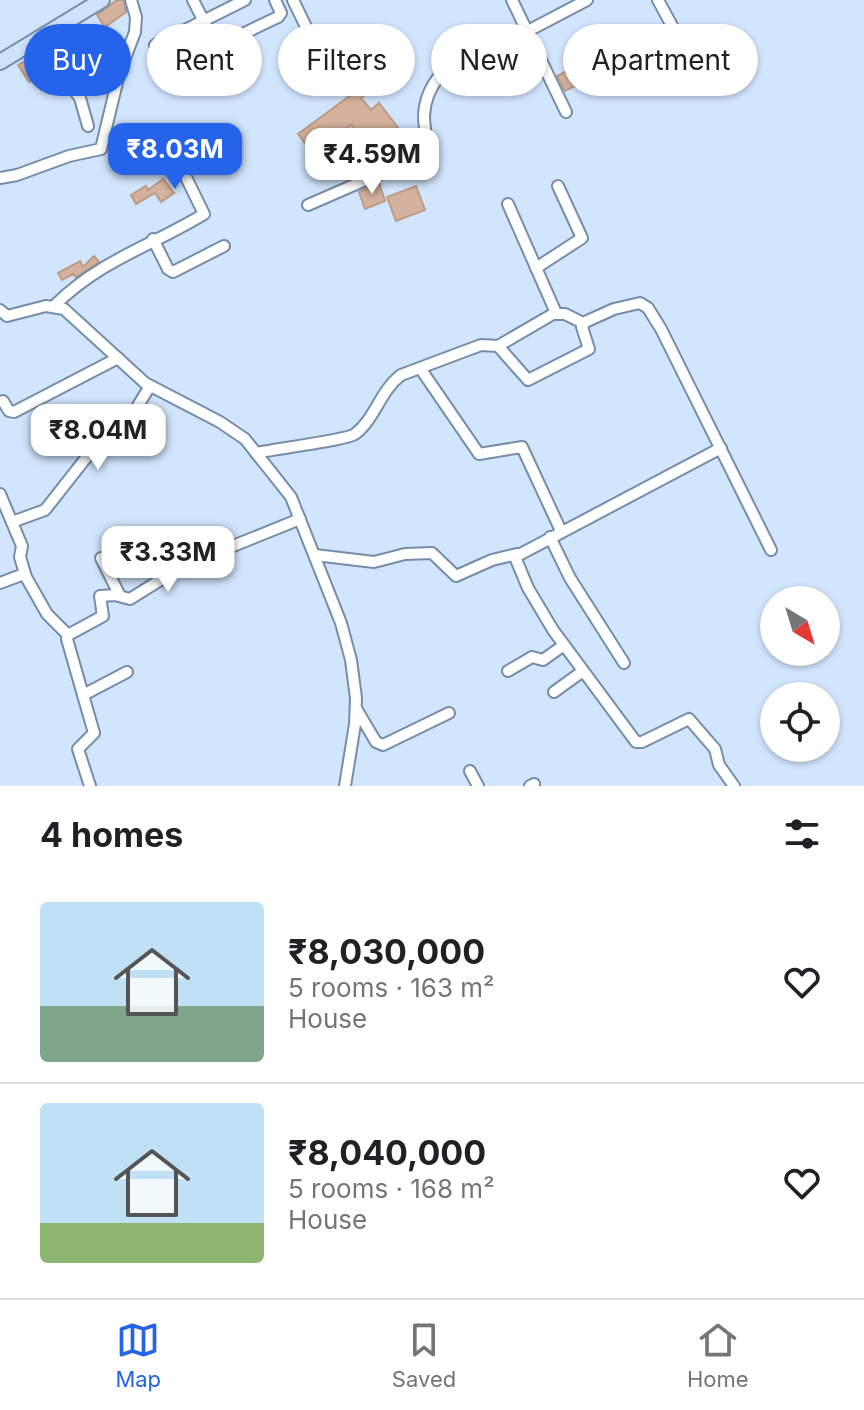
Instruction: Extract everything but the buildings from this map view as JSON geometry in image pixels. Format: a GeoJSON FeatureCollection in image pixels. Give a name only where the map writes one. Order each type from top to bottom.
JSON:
{"type":"FeatureCollection","features":[{"type":"Feature","properties":{"kind":"main road"},"geometry":{"type":"LineString","coordinates":[[64,24],[102,0]]}},
{"type":"Feature","properties":{"kind":"main road"},"geometry":{"type":"LineString","coordinates":[[0,62],[24,48]]}},
{"type":"Feature","properties":{"kind":"street"},"geometry":{"type":"LineString","coordinates":[[0,178],[101,149],[119,74],[135,32],[136,17],[131,0]]}},
{"type":"Feature","properties":{"kind":"street"},"geometry":{"type":"LineString","coordinates":[[193,0],[205,24]]}},
{"type":"Feature","properties":{"kind":"street"},"geometry":{"type":"LineString","coordinates":[[198,24],[245,0]]}},
{"type":"Feature","properties":{"kind":"street"},"geometry":{"type":"LineString","coordinates":[[262,25],[281,13],[275,0]]}},
{"type":"Feature","properties":{"kind":"street"},"geometry":{"type":"LineString","coordinates":[[293,0],[305,24]]}},
{"type":"Feature","properties":{"kind":"street"},"geometry":{"type":"LineString","coordinates":[[512,0],[522,24]]}},
{"type":"Feature","properties":{"kind":"street"},"geometry":{"type":"LineString","coordinates":[[541,24],[587,0]]}},
{"type":"Feature","properties":{"kind":"street"},"geometry":{"type":"LineString","coordinates":[[658,0],[671,24]]}},
{"type":"Feature","properties":{"kind":"street"},"geometry":{"type":"LineString","coordinates":[[547,74],[566,112]]}},
{"type":"Feature","properties":{"kind":"street"},"geometry":{"type":"LineString","coordinates":[[308,205],[423,155],[426,99],[431,90]]}},
{"type":"Feature","properties":{"kind":"street"},"geometry":{"type":"LineString","coordinates":[[79,96],[88,126]]}},
{"type":"Feature","properties":{"kind":"street"},"geometry":{"type":"LineString","coordinates":[[0,310],[13,316],[55,305],[88,278],[153,239],[204,214],[180,165]]}},
{"type":"Feature","properties":{"kind":"street"},"geometry":{"type":"LineString","coordinates":[[536,268],[582,238],[558,186]]}},
{"type":"Feature","properties":{"kind":"street"},"geometry":{"type":"LineString","coordinates":[[508,204],[556,313],[583,323],[632,303],[644,304],[661,329],[771,550]]}},
{"type":"Feature","properties":{"kind":"street"},"geometry":{"type":"LineString","coordinates":[[153,239],[168,269],[173,272],[224,246]]}},
{"type":"Feature","properties":{"kind":"street"},"geometry":{"type":"LineString","coordinates":[[55,305],[69,313],[150,386],[234,430],[291,497],[345,635],[351,660],[356,708],[345,786]]}},
{"type":"Feature","properties":{"kind":"street"},"geometry":{"type":"LineString","coordinates":[[256,453],[348,438],[365,423],[390,383],[481,345],[498,346],[556,313]]}},
{"type":"Feature","properties":{"kind":"street"},"geometry":{"type":"LineString","coordinates":[[498,346],[528,380],[589,349],[583,323]]}},
{"type":"Feature","properties":{"kind":"street"},"geometry":{"type":"LineString","coordinates":[[0,422],[11,412],[118,358]]}},
{"type":"Feature","properties":{"kind":"street"},"geometry":{"type":"LineString","coordinates":[[420,368],[479,454],[519,446],[524,449],[561,531]]}},
{"type":"Feature","properties":{"kind":"street"},"geometry":{"type":"LineString","coordinates":[[12,522],[47,508],[56,492],[104,435],[123,430],[150,386]]}},
{"type":"Feature","properties":{"kind":"street"},"geometry":{"type":"LineString","coordinates":[[3,401],[11,412]]}},
{"type":"Feature","properties":{"kind":"street"},"geometry":{"type":"LineString","coordinates":[[315,555],[374,562],[405,554],[432,553],[456,576],[517,554],[721,448]]}},
{"type":"Feature","properties":{"kind":"street"},"geometry":{"type":"LineString","coordinates":[[0,494],[23,549],[20,557],[24,574],[45,610],[68,635],[94,733],[78,749],[90,786]]}},
{"type":"Feature","properties":{"kind":"street"},"geometry":{"type":"LineString","coordinates":[[68,635],[103,616],[100,596],[130,599],[181,567],[300,519]]}},
{"type":"Feature","properties":{"kind":"street"},"geometry":{"type":"LineString","coordinates":[[550,537],[570,578],[624,663]]}},
{"type":"Feature","properties":{"kind":"street"},"geometry":{"type":"LineString","coordinates":[[517,554],[515,560],[537,606],[636,742],[689,719],[714,746],[719,765],[734,786]]}},
{"type":"Feature","properties":{"kind":"street"},"geometry":{"type":"LineString","coordinates":[[101,558],[120,596]]}},
{"type":"Feature","properties":{"kind":"street"},"geometry":{"type":"LineString","coordinates":[[0,583],[24,574]]}},
{"type":"Feature","properties":{"kind":"street"},"geometry":{"type":"LineString","coordinates":[[508,671],[532,657],[543,660],[564,645]]}},
{"type":"Feature","properties":{"kind":"street"},"geometry":{"type":"LineString","coordinates":[[554,692],[583,671]]}},
{"type":"Feature","properties":{"kind":"street"},"geometry":{"type":"LineString","coordinates":[[83,695],[127,672]]}},
{"type":"Feature","properties":{"kind":"street"},"geometry":{"type":"LineString","coordinates":[[356,708],[376,742],[383,745],[449,713]]}},
{"type":"Feature","properties":{"kind":"street"},"geometry":{"type":"LineString","coordinates":[[470,771],[478,786]]}}]}
